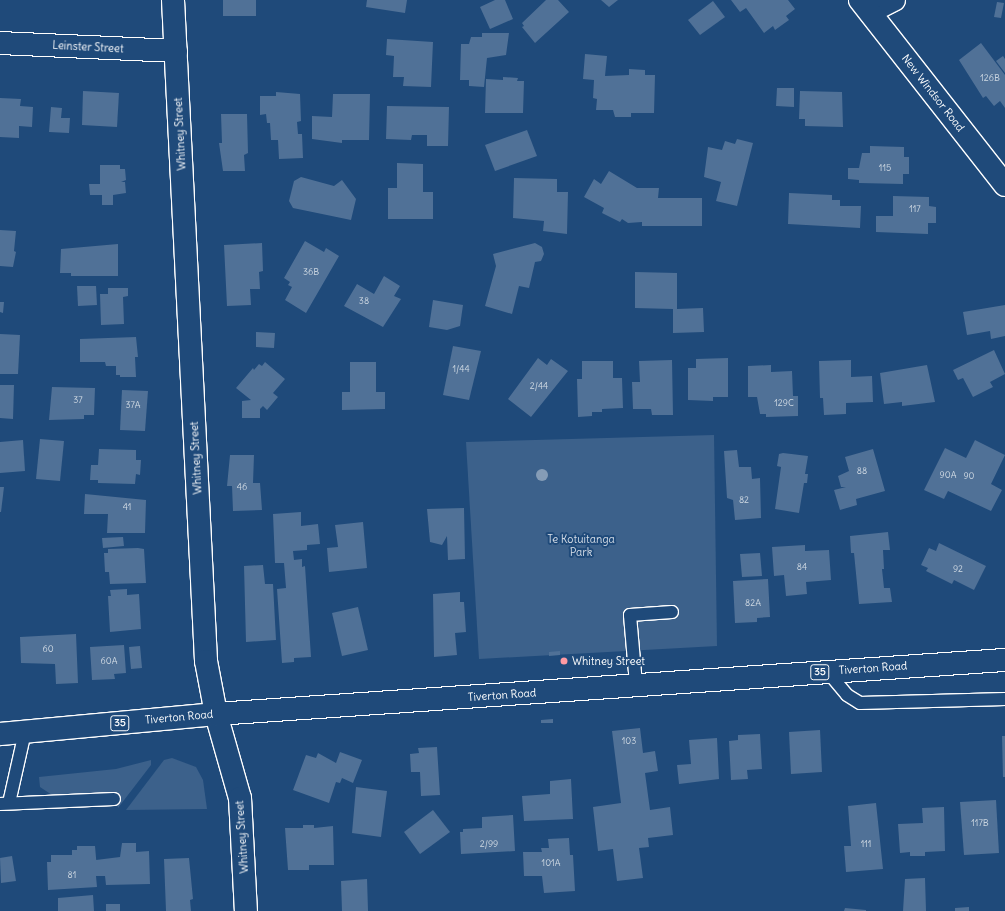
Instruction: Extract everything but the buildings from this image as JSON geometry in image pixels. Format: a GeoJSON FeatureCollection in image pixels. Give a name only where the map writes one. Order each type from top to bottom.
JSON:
{"type":"FeatureCollection","features":[{"type":"Feature","properties":{"kind":"main road","name":"Whitney Street"},"geometry":{"type":"LineString","coordinates":[[173,0],[206,661],[216,714],[240,798],[246,911]]}},
{"type":"Feature","properties":{"kind":"main road"},"geometry":{"type":"LineString","coordinates":[[865,6],[894,0]]}},
{"type":"Feature","properties":{"kind":"main road","name":"New Windsor Road"},"geometry":{"type":"LineString","coordinates":[[865,6],[1005,185]]}},
{"type":"Feature","properties":{"kind":"main road","name":"Leinster Street"},"geometry":{"type":"LineString","coordinates":[[0,43],[176,51]]}},
{"type":"Feature","properties":{"kind":"main road","name":"Tiverton Road"},"geometry":{"type":"LineString","coordinates":[[0,734],[216,714],[636,684],[1005,660]]}},
{"type":"Feature","properties":{"kind":"lane"},"geometry":{"type":"LineString","coordinates":[[636,684],[630,615],[672,612]]}},
{"type":"Feature","properties":{"kind":"lane"},"geometry":{"type":"LineString","coordinates":[[827,671],[847,696],[860,703],[1005,699]]}},
{"type":"Feature","properties":{"kind":"lane"},"geometry":{"type":"LineString","coordinates":[[25,732],[5,803],[114,799]]}},
{"type":"Feature","properties":{"kind":"green space","name":"Te Kotuitanga Park"},"geometry":{"type":"Polygon","coordinates":[[[714,435],[717,646],[479,659],[466,442],[714,435]]]}},
{"type":"Feature","properties":{"kind":"green space"},"geometry":{"type":"Polygon","coordinates":[[[172,758],[196,767],[203,780],[207,809],[126,810],[164,760],[172,758]]]}},
{"type":"Feature","properties":{"kind":"green space"},"geometry":{"type":"Polygon","coordinates":[[[151,760],[151,765],[118,808],[116,792],[52,795],[40,787],[39,777],[116,769],[151,760]]]}},
{"type":"Feature","properties":{"kind":"place","name":"Whitney Street"},"geometry":{"type":"Point","coordinates":[564,661]}}]}
